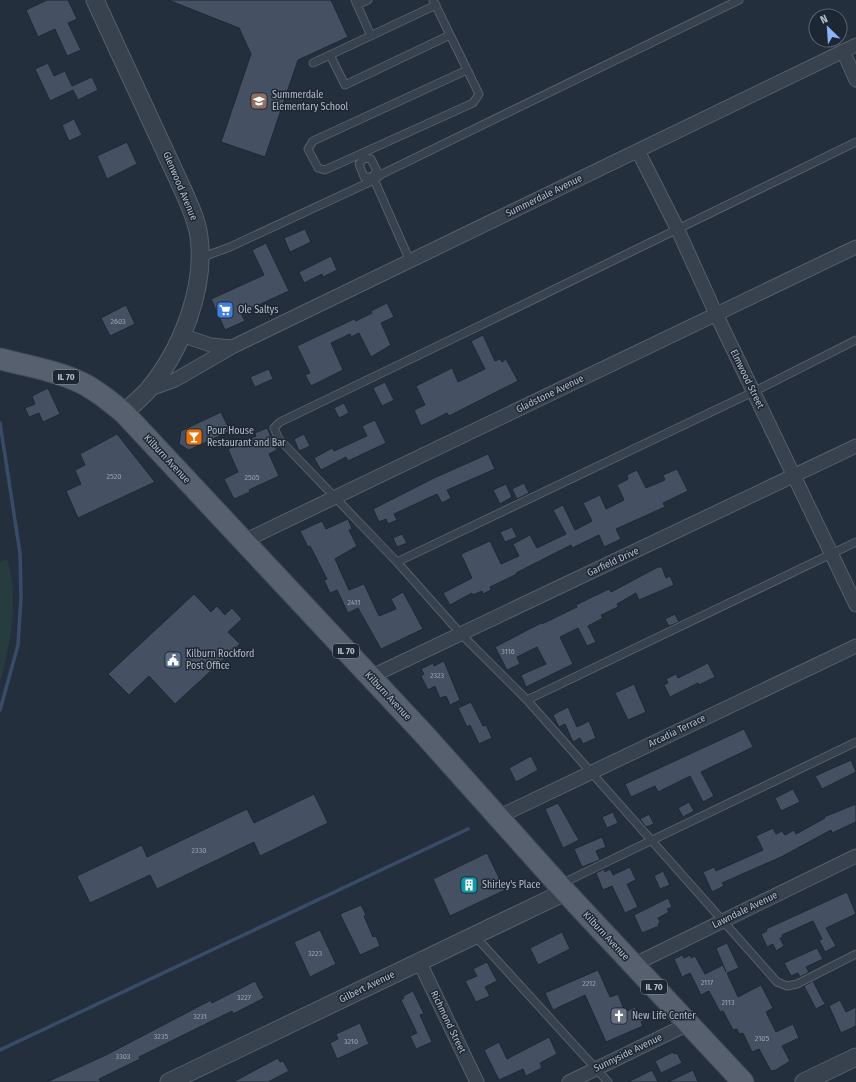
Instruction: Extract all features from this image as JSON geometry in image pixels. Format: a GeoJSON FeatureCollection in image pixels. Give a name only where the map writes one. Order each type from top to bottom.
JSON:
{"type":"FeatureCollection","features":[{"type":"Feature","properties":{"kind":"main road","name":"Kilburn Avenue"},"geometry":{"type":"LineString","coordinates":[[0,359],[42,370],[84,384],[104,396],[124,413],[370,677],[633,965],[743,1082]]}},
{"type":"Feature","properties":{"kind":"street","name":"Glenwood Avenue"},"geometry":{"type":"LineString","coordinates":[[94,0],[182,188],[194,217],[199,237],[199,258],[193,302],[182,335],[162,370],[148,390],[124,413]]}},
{"type":"Feature","properties":{"kind":"street","name":"Summerdale Avenue"},"geometry":{"type":"LineString","coordinates":[[148,390],[175,380],[232,347],[856,45]]}},
{"type":"Feature","properties":{"kind":"street"},"geometry":{"type":"LineString","coordinates":[[843,52],[856,80]]}},
{"type":"Feature","properties":{"kind":"street","name":"Elmwood Street"},"geometry":{"type":"LineString","coordinates":[[638,151],[677,228],[753,392],[856,605]]}},
{"type":"Feature","properties":{"kind":"street","name":"Gladstone Avenue"},"geometry":{"type":"LineString","coordinates":[[244,541],[856,247]]}},
{"type":"Feature","properties":{"kind":"street"},"geometry":{"type":"LineString","coordinates":[[182,335],[212,345],[232,347]]}},
{"type":"Feature","properties":{"kind":"street","name":"Garfield Drive"},"geometry":{"type":"LineString","coordinates":[[370,677],[856,446]]}},
{"type":"Feature","properties":{"kind":"street","name":"Arcadia Terrace"},"geometry":{"type":"LineString","coordinates":[[498,818],[856,646]]}},
{"type":"Feature","properties":{"kind":"street","name":"Lawndale Avenue"},"geometry":{"type":"LineString","coordinates":[[633,965],[856,856]]}},
{"type":"Feature","properties":{"kind":"street","name":"Gilbert Avenue"},"geometry":{"type":"LineString","coordinates":[[169,1082],[474,935],[562,888]]}},
{"type":"Feature","properties":{"kind":"street","name":"Richmond Street"},"geometry":{"type":"LineString","coordinates":[[419,961],[477,1082]]}},
{"type":"Feature","properties":{"kind":"street","name":"Sunnyside Avenue"},"geometry":{"type":"LineString","coordinates":[[569,1082],[688,1024]]}},
{"type":"Feature","properties":{"kind":"street"},"geometry":{"type":"LineString","coordinates":[[804,1082],[855,1060]]}},
{"type":"Feature","properties":{"kind":"lane"},"geometry":{"type":"LineString","coordinates":[[368,0],[356,2],[371,36]]}},
{"type":"Feature","properties":{"kind":"lane"},"geometry":{"type":"LineString","coordinates":[[199,258],[230,247],[739,0]]}},
{"type":"Feature","properties":{"kind":"lane"},"geometry":{"type":"LineString","coordinates":[[313,63],[371,36],[435,3],[479,94],[473,103],[363,156],[325,170],[318,168],[308,149],[313,140],[467,70]]}},
{"type":"Feature","properties":{"kind":"lane"},"geometry":{"type":"LineString","coordinates":[[330,55],[345,85],[450,35]]}},
{"type":"Feature","properties":{"kind":"lane"},"geometry":{"type":"LineString","coordinates":[[856,142],[276,424],[274,429],[279,439],[337,497],[398,562],[461,634],[527,700],[773,979],[783,986],[797,984],[856,954]]}},
{"type":"Feature","properties":{"kind":"lane"},"geometry":{"type":"LineString","coordinates":[[363,156],[371,159],[377,171],[373,178]]}},
{"type":"Feature","properties":{"kind":"lane"},"geometry":{"type":"LineString","coordinates":[[363,156],[359,164],[364,177],[373,178]]}},
{"type":"Feature","properties":{"kind":"lane"},"geometry":{"type":"LineString","coordinates":[[373,178],[410,261]]}},
{"type":"Feature","properties":{"kind":"lane"},"geometry":{"type":"LineString","coordinates":[[398,562],[753,392],[856,340]]}},
{"type":"Feature","properties":{"kind":"lane"},"geometry":{"type":"LineString","coordinates":[[527,700],[856,542]]}},
{"type":"Feature","properties":{"kind":"lane"},"geometry":{"type":"LineString","coordinates":[[562,888],[650,840],[856,742]]}},
{"type":"Feature","properties":{"kind":"lane"},"geometry":{"type":"LineString","coordinates":[[474,935],[608,1082]]}},
{"type":"Feature","properties":{"kind":"green space"},"geometry":{"type":"Polygon","coordinates":[[[7,559],[13,589],[13,605],[10,636],[0,682],[0,562],[7,559]]]}},
{"type":"Feature","properties":{"kind":"building"},"geometry":{"type":"Polygon","coordinates":[[[47,0],[68,0],[77,19],[68,23],[81,50],[67,56],[55,29],[38,37],[26,10],[47,0]]]}},
{"type":"Feature","properties":{"kind":"building","name":"Summerdale Elementary School"},"geometry":{"type":"Polygon","coordinates":[[[168,0],[331,0],[348,37],[298,60],[265,157],[221,142],[251,54],[239,28],[168,0]]]}},
{"type":"Feature","properties":{"kind":"building"},"geometry":{"type":"Polygon","coordinates":[[[48,63],[54,76],[65,71],[72,86],[92,77],[98,90],[78,100],[73,90],[50,101],[35,69],[48,63]]]}},
{"type":"Feature","properties":{"kind":"building"},"geometry":{"type":"Polygon","coordinates":[[[74,119],[82,135],[69,141],[62,125],[74,119]]]}},
{"type":"Feature","properties":{"kind":"building"},"geometry":{"type":"Polygon","coordinates":[[[127,142],[137,164],[107,179],[97,156],[127,142]]]}},
{"type":"Feature","properties":{"kind":"building"},"geometry":{"type":"Polygon","coordinates":[[[305,229],[311,242],[290,252],[284,238],[305,229]]]}},
{"type":"Feature","properties":{"kind":"building"},"geometry":{"type":"Polygon","coordinates":[[[266,243],[289,291],[241,313],[245,321],[225,330],[211,299],[264,275],[252,250],[266,243]]]}},
{"type":"Feature","properties":{"kind":"building"},"geometry":{"type":"Polygon","coordinates":[[[331,256],[337,270],[323,277],[322,274],[304,283],[299,272],[331,256]]]}},
{"type":"Feature","properties":{"kind":"building"},"geometry":{"type":"Polygon","coordinates":[[[387,303],[394,317],[381,323],[391,345],[371,357],[359,333],[351,337],[350,334],[331,343],[343,370],[311,386],[305,375],[310,373],[297,346],[354,319],[356,321],[387,303]]]}},
{"type":"Feature","properties":{"kind":"building"},"geometry":{"type":"Polygon","coordinates":[[[126,305],[135,324],[110,336],[101,318],[126,305]]]}},
{"type":"Feature","properties":{"kind":"building"},"geometry":{"type":"Polygon","coordinates":[[[483,335],[495,361],[500,359],[502,362],[506,359],[518,381],[449,416],[447,413],[421,426],[414,410],[425,405],[416,386],[452,368],[458,382],[485,369],[471,341],[483,335]]]}},
{"type":"Feature","properties":{"kind":"building"},"geometry":{"type":"Polygon","coordinates":[[[269,369],[273,379],[255,387],[250,377],[269,369]]]}},
{"type":"Feature","properties":{"kind":"building"},"geometry":{"type":"Polygon","coordinates":[[[385,382],[394,400],[382,406],[373,388],[385,382]]]}},
{"type":"Feature","properties":{"kind":"building"},"geometry":{"type":"Polygon","coordinates":[[[48,388],[60,414],[43,422],[39,413],[29,417],[25,408],[35,404],[32,396],[48,388]]]}},
{"type":"Feature","properties":{"kind":"building"},"geometry":{"type":"Polygon","coordinates":[[[344,403],[349,413],[339,418],[334,408],[344,403]]]}},
{"type":"Feature","properties":{"kind":"building"},"geometry":{"type":"Polygon","coordinates":[[[221,412],[230,431],[189,450],[179,444],[181,431],[221,412]]]}},
{"type":"Feature","properties":{"kind":"building"},"geometry":{"type":"Polygon","coordinates":[[[375,420],[386,443],[348,461],[346,457],[321,470],[314,458],[332,448],[334,451],[367,436],[362,426],[375,420]]]}},
{"type":"Feature","properties":{"kind":"building"},"geometry":{"type":"Polygon","coordinates":[[[267,428],[277,450],[269,454],[279,476],[234,499],[224,479],[238,472],[228,449],[256,436],[255,433],[267,428]]]}},
{"type":"Feature","properties":{"kind":"building"},"geometry":{"type":"Polygon","coordinates":[[[117,434],[155,482],[78,518],[66,491],[81,484],[75,470],[85,465],[80,454],[117,434]]]}},
{"type":"Feature","properties":{"kind":"building"},"geometry":{"type":"Polygon","coordinates":[[[304,434],[310,446],[299,451],[294,439],[304,434]]]}},
{"type":"Feature","properties":{"kind":"building"},"geometry":{"type":"Polygon","coordinates":[[[488,454],[495,469],[447,490],[451,498],[442,503],[437,494],[394,514],[397,520],[388,524],[386,519],[379,522],[373,509],[434,478],[488,454]]]}},
{"type":"Feature","properties":{"kind":"building"},"geometry":{"type":"Polygon","coordinates":[[[677,469],[688,491],[663,503],[665,507],[616,529],[621,539],[604,547],[599,535],[572,548],[571,545],[490,587],[491,590],[483,594],[482,591],[473,595],[472,593],[450,605],[443,593],[472,578],[461,554],[490,541],[501,564],[519,556],[513,544],[530,535],[537,548],[566,534],[553,510],[563,505],[575,530],[592,521],[583,503],[600,495],[606,509],[624,500],[617,485],[628,479],[627,475],[637,470],[646,488],[665,480],[663,475],[677,469]]]}},
{"type":"Feature","properties":{"kind":"building"},"geometry":{"type":"Polygon","coordinates":[[[524,483],[529,493],[517,499],[512,489],[524,483]]]}},
{"type":"Feature","properties":{"kind":"building"},"geometry":{"type":"Polygon","coordinates":[[[506,484],[512,497],[500,504],[493,490],[506,484]]]}},
{"type":"Feature","properties":{"kind":"building"},"geometry":{"type":"Polygon","coordinates":[[[348,519],[352,529],[349,530],[357,546],[335,559],[349,590],[364,584],[379,616],[396,609],[391,599],[403,592],[423,629],[381,649],[358,608],[348,613],[337,590],[330,593],[324,580],[327,579],[310,546],[308,547],[300,531],[322,521],[326,529],[348,519]]]}},
{"type":"Feature","properties":{"kind":"building"},"geometry":{"type":"Polygon","coordinates":[[[512,527],[517,537],[505,542],[500,532],[512,527]]]}},
{"type":"Feature","properties":{"kind":"building"},"geometry":{"type":"Polygon","coordinates":[[[402,534],[407,543],[397,547],[393,538],[402,534]]]}},
{"type":"Feature","properties":{"kind":"building"},"geometry":{"type":"Polygon","coordinates":[[[658,567],[662,567],[666,578],[670,576],[674,585],[639,600],[636,593],[617,604],[618,607],[601,615],[603,618],[588,626],[596,642],[587,646],[578,628],[560,637],[573,664],[526,687],[521,675],[546,664],[537,647],[517,657],[520,664],[507,670],[495,647],[541,623],[542,624],[577,607],[576,605],[592,597],[609,589],[611,592],[658,567]]]}},
{"type":"Feature","properties":{"kind":"building","name":"Kilburn Rockford Post Office"},"geometry":{"type":"Polygon","coordinates":[[[194,594],[211,612],[217,606],[225,615],[232,608],[242,619],[228,632],[240,644],[175,704],[149,676],[129,695],[108,674],[194,594]]]}},
{"type":"Feature","properties":{"kind":"building"},"geometry":{"type":"Polygon","coordinates":[[[675,614],[679,622],[669,626],[665,619],[675,614]]]}},
{"type":"Feature","properties":{"kind":"building"},"geometry":{"type":"Polygon","coordinates":[[[444,661],[460,700],[450,705],[446,696],[440,698],[435,686],[428,690],[421,676],[424,674],[421,669],[433,663],[434,666],[444,661]]]}},
{"type":"Feature","properties":{"kind":"building"},"geometry":{"type":"Polygon","coordinates":[[[708,663],[715,677],[699,685],[698,683],[670,697],[664,685],[668,683],[666,679],[676,674],[678,678],[708,663]]]}},
{"type":"Feature","properties":{"kind":"building"},"geometry":{"type":"Polygon","coordinates":[[[634,684],[646,712],[628,720],[615,693],[634,684]]]}},
{"type":"Feature","properties":{"kind":"building"},"geometry":{"type":"Polygon","coordinates":[[[471,702],[483,726],[486,725],[492,738],[479,744],[470,725],[467,727],[458,708],[471,702]]]}},
{"type":"Feature","properties":{"kind":"building"},"geometry":{"type":"Polygon","coordinates":[[[568,707],[577,727],[589,721],[596,738],[583,744],[580,738],[573,742],[565,724],[559,727],[553,715],[568,707]]]}},
{"type":"Feature","properties":{"kind":"building"},"geometry":{"type":"Polygon","coordinates":[[[744,729],[753,747],[701,772],[714,796],[703,802],[690,776],[658,792],[655,786],[631,797],[625,784],[744,729]]]}},
{"type":"Feature","properties":{"kind":"building"},"geometry":{"type":"Polygon","coordinates":[[[531,756],[538,770],[516,782],[509,768],[531,756]]]}},
{"type":"Feature","properties":{"kind":"building"},"geometry":{"type":"Polygon","coordinates":[[[851,760],[856,772],[822,789],[815,776],[851,760]]]}},
{"type":"Feature","properties":{"kind":"building"},"geometry":{"type":"Polygon","coordinates":[[[793,789],[800,802],[781,811],[775,798],[793,789]]]}},
{"type":"Feature","properties":{"kind":"building"},"geometry":{"type":"Polygon","coordinates":[[[314,794],[328,823],[260,856],[254,842],[157,889],[150,875],[90,903],[77,876],[142,845],[147,857],[247,809],[254,823],[314,794]]]}},
{"type":"Feature","properties":{"kind":"building"},"geometry":{"type":"Polygon","coordinates":[[[689,802],[694,811],[683,817],[678,808],[689,802]]]}},
{"type":"Feature","properties":{"kind":"building"},"geometry":{"type":"Polygon","coordinates":[[[558,803],[579,840],[563,848],[545,809],[558,803]]]}},
{"type":"Feature","properties":{"kind":"building"},"geometry":{"type":"Polygon","coordinates":[[[856,804],[856,822],[832,833],[831,830],[781,857],[722,883],[724,886],[712,892],[703,872],[714,867],[716,871],[763,850],[756,836],[773,828],[776,834],[782,831],[785,835],[794,830],[796,834],[825,818],[824,817],[856,804]]]}},
{"type":"Feature","properties":{"kind":"building"},"geometry":{"type":"Polygon","coordinates":[[[613,812],[618,823],[607,828],[602,817],[613,812]]]}},
{"type":"Feature","properties":{"kind":"building"},"geometry":{"type":"Polygon","coordinates":[[[649,814],[654,824],[646,827],[640,819],[649,814]]]}},
{"type":"Feature","properties":{"kind":"building"},"geometry":{"type":"Polygon","coordinates":[[[602,837],[606,847],[596,851],[600,860],[582,867],[574,849],[602,837]]]}},
{"type":"Feature","properties":{"kind":"building","name":"Shirley's Place"},"geometry":{"type":"Polygon","coordinates":[[[487,853],[505,890],[450,916],[433,879],[487,853]]]}},
{"type":"Feature","properties":{"kind":"building"},"geometry":{"type":"Polygon","coordinates":[[[630,867],[636,880],[627,884],[638,907],[625,913],[612,886],[603,890],[596,873],[604,869],[605,872],[610,869],[613,875],[630,867]]]}},
{"type":"Feature","properties":{"kind":"building"},"geometry":{"type":"Polygon","coordinates":[[[663,871],[670,885],[660,889],[654,876],[663,871]]]}},
{"type":"Feature","properties":{"kind":"building"},"geometry":{"type":"Polygon","coordinates":[[[847,892],[856,914],[826,928],[836,946],[825,952],[819,940],[822,939],[813,921],[782,935],[783,937],[780,938],[784,946],[776,951],[773,944],[767,947],[761,934],[767,931],[766,929],[847,892]]]}},
{"type":"Feature","properties":{"kind":"building"},"geometry":{"type":"Polygon","coordinates":[[[668,898],[672,907],[667,909],[669,912],[658,918],[660,922],[658,924],[659,926],[642,933],[634,915],[668,898]]]}},
{"type":"Feature","properties":{"kind":"building"},"geometry":{"type":"Polygon","coordinates":[[[361,905],[373,937],[376,936],[380,946],[360,955],[340,914],[361,905]]]}},
{"type":"Feature","properties":{"kind":"building"},"geometry":{"type":"Polygon","coordinates":[[[320,930],[336,964],[310,977],[294,942],[320,930]]]}},
{"type":"Feature","properties":{"kind":"building"},"geometry":{"type":"Polygon","coordinates":[[[562,932],[570,949],[538,965],[530,948],[562,932]]]}},
{"type":"Feature","properties":{"kind":"building"},"geometry":{"type":"Polygon","coordinates":[[[727,943],[739,968],[727,973],[738,997],[761,985],[773,1008],[766,1012],[776,1032],[793,1024],[799,1038],[782,1046],[790,1061],[776,1070],[771,1071],[759,1049],[752,1052],[743,1033],[739,1034],[737,1029],[733,1030],[723,1011],[720,1012],[709,991],[701,995],[690,973],[682,977],[674,959],[682,955],[684,958],[690,955],[691,958],[695,956],[705,974],[723,965],[726,972],[716,948],[727,943]]]}},
{"type":"Feature","properties":{"kind":"building"},"geometry":{"type":"Polygon","coordinates":[[[817,948],[823,959],[806,967],[809,972],[800,977],[798,973],[791,976],[784,963],[817,948]]]}},
{"type":"Feature","properties":{"kind":"building"},"geometry":{"type":"Polygon","coordinates":[[[487,962],[497,981],[485,987],[490,996],[476,1002],[465,981],[477,976],[473,969],[487,962]]]}},
{"type":"Feature","properties":{"kind":"building"},"geometry":{"type":"Polygon","coordinates":[[[598,970],[610,997],[618,994],[625,1012],[635,1007],[637,1012],[641,1011],[646,1020],[641,1022],[643,1026],[606,1042],[585,995],[553,1010],[545,993],[598,970]]]}},
{"type":"Feature","properties":{"kind":"building"},"geometry":{"type":"Polygon","coordinates":[[[255,981],[264,998],[233,1014],[232,1011],[139,1057],[140,1059],[99,1079],[101,1082],[47,1082],[106,1055],[211,1000],[212,1003],[255,981]]]}},
{"type":"Feature","properties":{"kind":"building"},"geometry":{"type":"Polygon","coordinates":[[[813,981],[825,1004],[816,1009],[804,986],[813,981]]]}},
{"type":"Feature","properties":{"kind":"building"},"geometry":{"type":"Polygon","coordinates":[[[413,991],[424,1014],[420,1015],[432,1042],[416,1049],[410,1036],[417,1033],[401,1000],[404,998],[403,996],[413,991]]]}},
{"type":"Feature","properties":{"kind":"building"},"geometry":{"type":"Polygon","coordinates":[[[840,1000],[846,1012],[856,1007],[856,1026],[841,1033],[829,1006],[840,1000]]]}},
{"type":"Feature","properties":{"kind":"building"},"geometry":{"type":"Polygon","coordinates":[[[360,1023],[369,1044],[337,1059],[330,1043],[338,1039],[336,1034],[360,1023]]]}},
{"type":"Feature","properties":{"kind":"building"},"geometry":{"type":"Polygon","coordinates":[[[549,1037],[557,1054],[540,1063],[542,1068],[526,1076],[523,1069],[499,1080],[484,1050],[499,1042],[507,1059],[549,1037]]]}},
{"type":"Feature","properties":{"kind":"building"},"geometry":{"type":"Polygon","coordinates":[[[673,1052],[674,1054],[677,1053],[682,1063],[661,1073],[655,1061],[673,1052]]]}},
{"type":"Feature","properties":{"kind":"building"},"geometry":{"type":"Polygon","coordinates":[[[278,1058],[280,1062],[283,1061],[289,1071],[268,1082],[233,1082],[278,1058]]]}},
{"type":"Feature","properties":{"kind":"building"},"geometry":{"type":"Polygon","coordinates":[[[652,1070],[658,1082],[628,1082],[652,1070]]]}},
{"type":"Feature","properties":{"kind":"building"},"geometry":{"type":"Polygon","coordinates":[[[693,1070],[698,1082],[668,1082],[693,1070]]]}},
{"type":"Feature","properties":{"kind":"waterway"},"geometry":{"type":"LineString","coordinates":[[0,423],[20,553],[21,598],[18,645],[0,710]]}},
{"type":"Feature","properties":{"kind":"waterway"},"geometry":{"type":"LineString","coordinates":[[0,1050],[468,829]]}},
{"type":"Feature","properties":{"kind":"place","name":"Summerdale Elementary School"},"geometry":{"type":"Point","coordinates":[259,101]}},
{"type":"Feature","properties":{"kind":"place","name":"Ole Saltys"},"geometry":{"type":"Point","coordinates":[225,310]}},
{"type":"Feature","properties":{"kind":"place","name":"Pour House Restaurant and Bar"},"geometry":{"type":"Point","coordinates":[194,437]}},
{"type":"Feature","properties":{"kind":"place","name":"Kilburn Rockford Post Office"},"geometry":{"type":"Point","coordinates":[173,660]}},
{"type":"Feature","properties":{"kind":"place","name":"Shirley's Place"},"geometry":{"type":"Point","coordinates":[469,885]}},
{"type":"Feature","properties":{"kind":"place","name":"New Life Center"},"geometry":{"type":"Point","coordinates":[619,1016]}}]}
